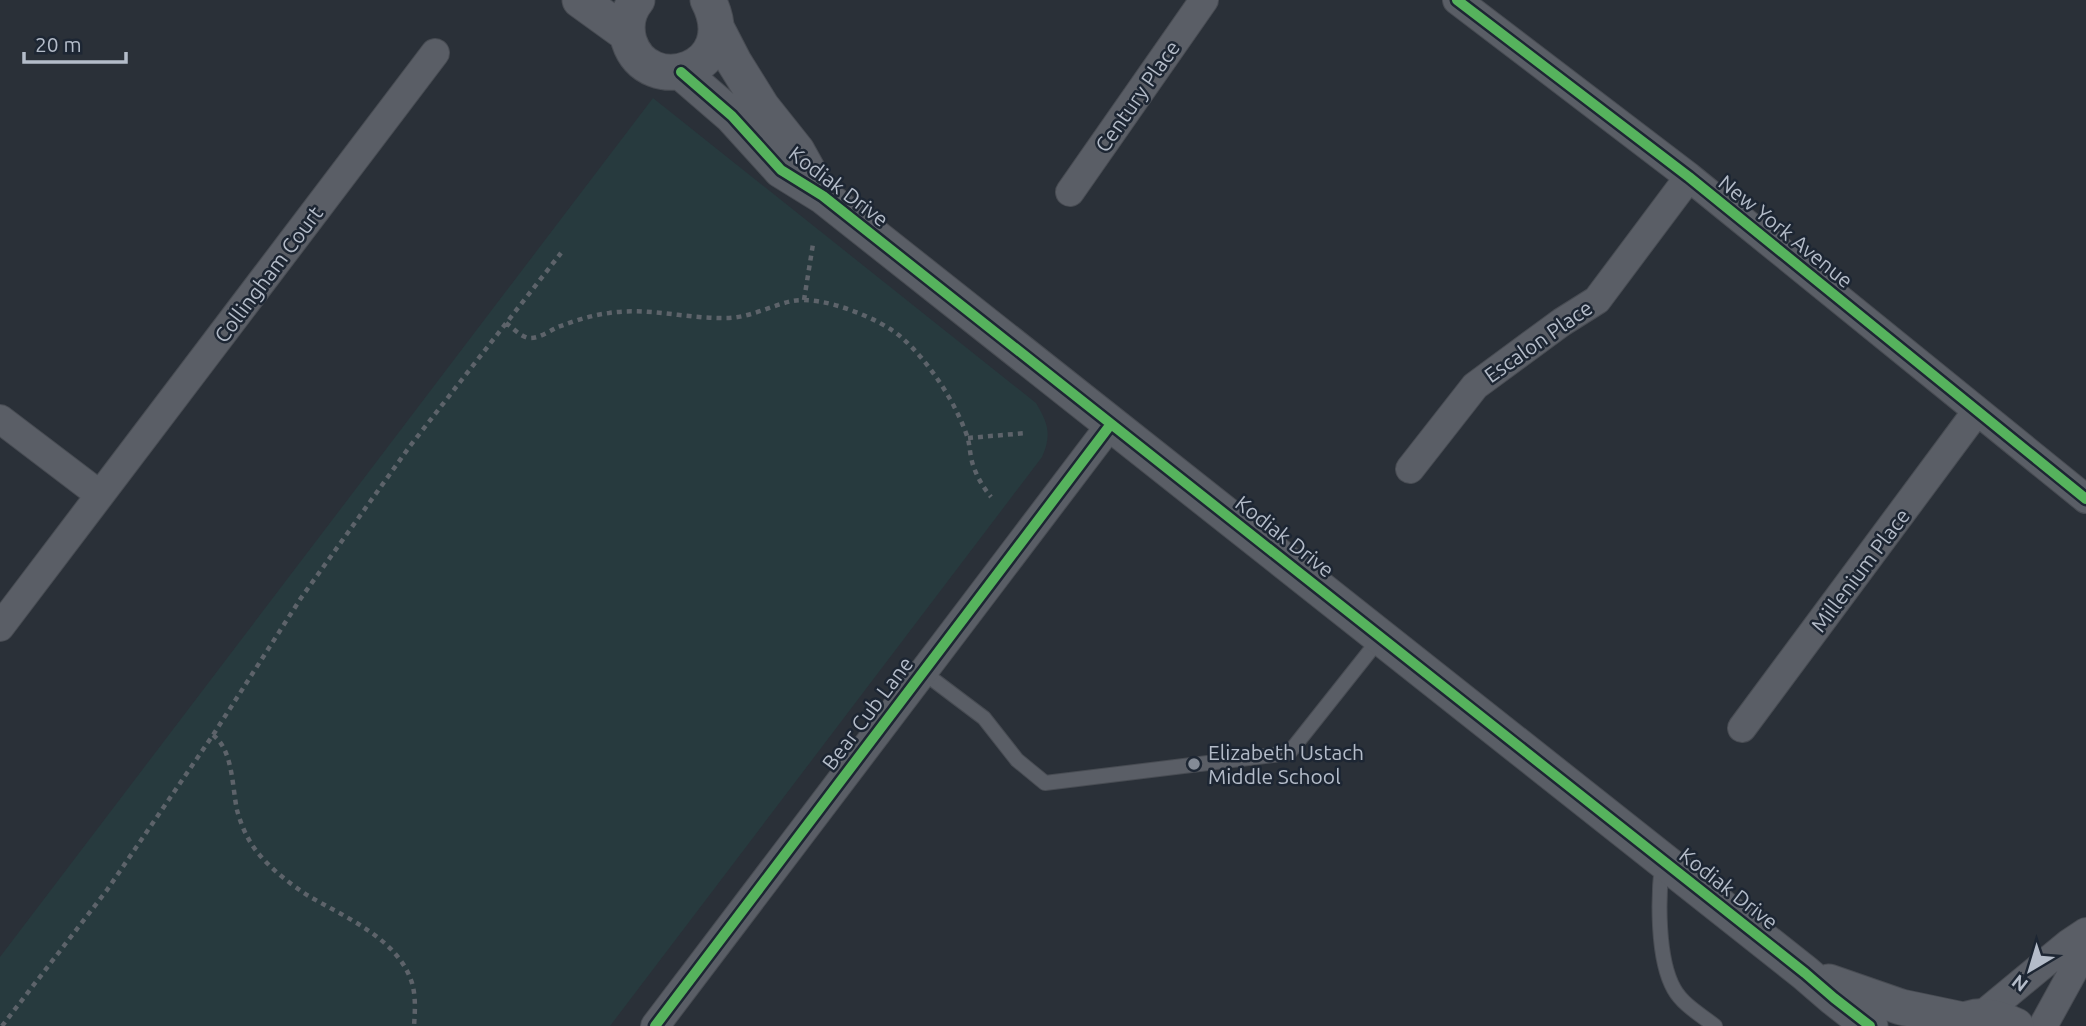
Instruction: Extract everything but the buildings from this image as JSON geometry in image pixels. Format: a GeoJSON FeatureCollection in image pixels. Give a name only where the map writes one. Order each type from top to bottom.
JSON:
{"type":"FeatureCollection","features":[{"type":"Feature","properties":{"kind":"street"},"geometry":{"type":"LineString","coordinates":[[580,0],[627,34]]}},
{"type":"Feature","properties":{"kind":"street"},"geometry":{"type":"LineString","coordinates":[[637,0],[628,19],[627,34],[632,48],[646,64],[666,72],[681,72],[707,57],[714,43],[716,10]]}},
{"type":"Feature","properties":{"kind":"street","name":"Century Place"},"geometry":{"type":"LineString","coordinates":[[1070,192],[1204,0]]}},
{"type":"Feature","properties":{"kind":"street","name":"New York Avenue"},"geometry":{"type":"LineString","coordinates":[[1457,0],[1689,177],[2086,499]]}},
{"type":"Feature","properties":{"kind":"street","name":"Kodiak Drive"},"geometry":{"type":"LineString","coordinates":[[716,10],[734,62],[762,107],[797,151],[823,196]]}},
{"type":"Feature","properties":{"kind":"street","name":"Collingham Court"},"geometry":{"type":"LineString","coordinates":[[0,626],[435,53]]}},
{"type":"Feature","properties":{"kind":"street","name":"Kodiak Drive"},"geometry":{"type":"LineString","coordinates":[[681,72],[732,116],[781,170],[823,196],[1870,1026]]}},
{"type":"Feature","properties":{"kind":"street","name":"Escalon Place"},"geometry":{"type":"LineString","coordinates":[[1410,469],[1475,386],[1562,322],[1597,300],[1689,177]]}},
{"type":"Feature","properties":{"kind":"street","name":"Millenium Place"},"geometry":{"type":"LineString","coordinates":[[1742,728],[1978,411]]}},
{"type":"Feature","properties":{"kind":"street"},"geometry":{"type":"LineString","coordinates":[[0,419],[100,495]]}},
{"type":"Feature","properties":{"kind":"street","name":"Bear Cub Lane"},"geometry":{"type":"LineString","coordinates":[[655,1026],[1111,424]]}},
{"type":"Feature","properties":{"kind":"street"},"geometry":{"type":"LineString","coordinates":[[1966,1021],[2086,932]]}},
{"type":"Feature","properties":{"kind":"street"},"geometry":{"type":"LineString","coordinates":[[2043,1026],[2086,948]]}},
{"type":"Feature","properties":{"kind":"street","name":"Kodiak Drive"},"geometry":{"type":"LineString","coordinates":[[1805,973],[1901,1007],[1966,1021],[1998,1018],[2016,1026]]}},
{"type":"Feature","properties":{"kind":"lane"},"geometry":{"type":"LineString","coordinates":[[923,672],[984,718],[1017,760],[1045,783],[1289,753],[1381,636]]}},
{"type":"Feature","properties":{"kind":"lane"},"geometry":{"type":"LineString","coordinates":[[1662,859],[1658,897],[1667,971],[1675,990],[1686,1003],[1715,1026]]}},
{"type":"Feature","properties":{"kind":"path"},"geometry":{"type":"LineString","coordinates":[[804,300],[813,244]]}},
{"type":"Feature","properties":{"kind":"path"},"geometry":{"type":"LineString","coordinates":[[2,1026],[107,890],[213,735],[308,588],[410,446],[561,253]]}},
{"type":"Feature","properties":{"kind":"path"},"geometry":{"type":"LineString","coordinates":[[506,323],[521,335],[535,338],[598,314],[634,311],[724,318],[804,300],[862,314],[901,337],[946,392],[968,439],[973,466],[982,486],[991,497]]}},
{"type":"Feature","properties":{"kind":"path"},"geometry":{"type":"LineString","coordinates":[[968,439],[1026,433]]}},
{"type":"Feature","properties":{"kind":"path"},"geometry":{"type":"LineString","coordinates":[[213,735],[223,746],[238,813],[257,852],[280,875],[369,932],[394,954],[404,966],[413,986],[414,1026]]}},
{"type":"Feature","properties":{"kind":"green space"},"geometry":{"type":"Polygon","coordinates":[[[653,98],[1036,403],[1048,436],[1042,457],[610,1026],[0,1026],[0,957],[653,98]]]}},
{"type":"Feature","properties":{"kind":"cycle path"},"geometry":{"type":"LineString","coordinates":[[1457,0],[1689,177],[2086,499]]}},
{"type":"Feature","properties":{"kind":"cycle path"},"geometry":{"type":"LineString","coordinates":[[681,72],[732,116],[781,170],[823,196],[1870,1026]]}},
{"type":"Feature","properties":{"kind":"cycle path"},"geometry":{"type":"LineString","coordinates":[[655,1026],[1111,424]]}},
{"type":"Feature","properties":{"kind":"place","name":"Elizabeth Ustach Middle School"},"geometry":{"type":"Point","coordinates":[1194,764]}}]}
